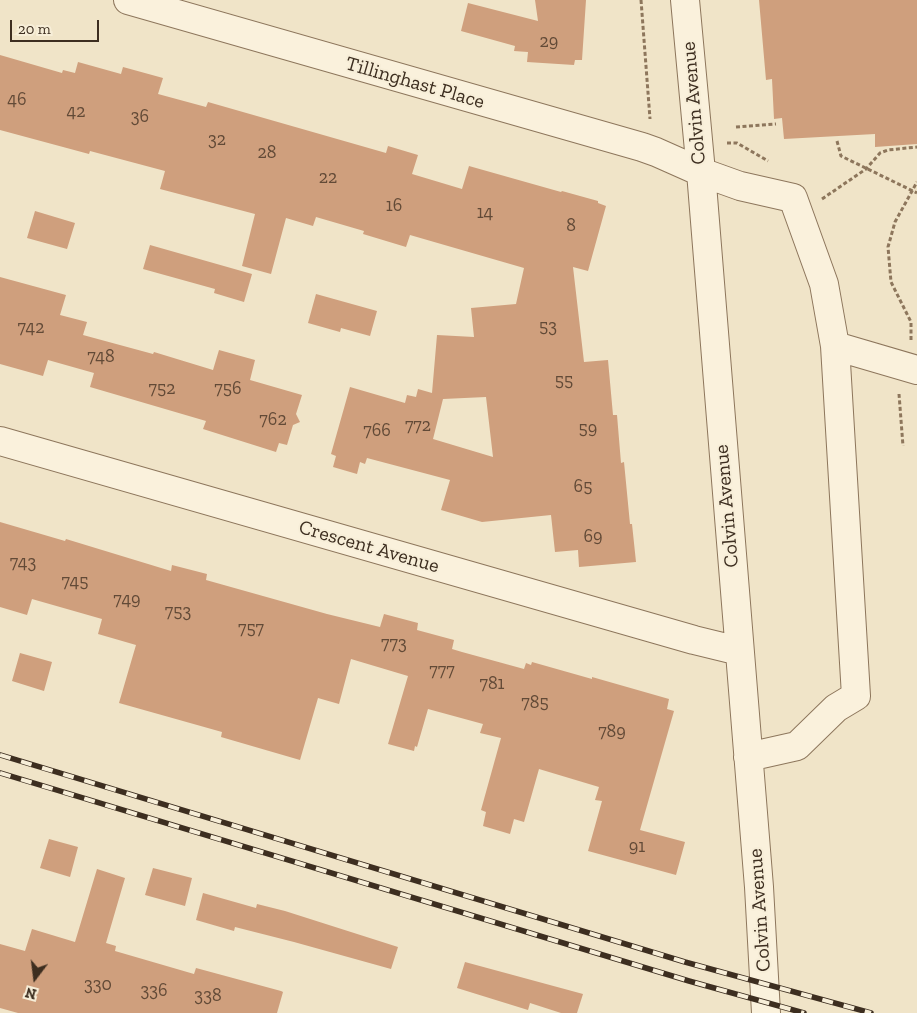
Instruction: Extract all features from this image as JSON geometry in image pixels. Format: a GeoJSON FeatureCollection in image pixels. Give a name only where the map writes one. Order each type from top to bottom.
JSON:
{"type":"FeatureCollection","features":[{"type":"Feature","properties":{"kind":"street","name":"Tillinghast Place"},"geometry":{"type":"LineString","coordinates":[[128,0],[656,152],[701,172],[740,186],[793,198],[824,284],[835,346]]}},
{"type":"Feature","properties":{"kind":"street","name":"Colvin Avenue"},"geometry":{"type":"LineString","coordinates":[[685,0],[701,172],[759,887],[766,1013]]}},
{"type":"Feature","properties":{"kind":"street"},"geometry":{"type":"LineString","coordinates":[[748,757],[797,746],[836,708],[856,696],[835,346],[917,370]]}},
{"type":"Feature","properties":{"kind":"street","name":"Crescent Avenue"},"geometry":{"type":"LineString","coordinates":[[0,441],[694,640],[739,651]]}},
{"type":"Feature","properties":{"kind":"path"},"geometry":{"type":"LineString","coordinates":[[641,0],[650,120]]}},
{"type":"Feature","properties":{"kind":"path"},"geometry":{"type":"LineString","coordinates":[[736,126],[776,124]]}},
{"type":"Feature","properties":{"kind":"path"},"geometry":{"type":"LineString","coordinates":[[837,141],[841,156],[917,193]]}},
{"type":"Feature","properties":{"kind":"path"},"geometry":{"type":"LineString","coordinates":[[725,143],[738,143]]}},
{"type":"Feature","properties":{"kind":"path"},"geometry":{"type":"LineString","coordinates":[[822,199],[866,169],[880,153],[888,150],[917,147]]}},
{"type":"Feature","properties":{"kind":"path"},"geometry":{"type":"LineString","coordinates":[[911,322],[891,282],[888,247],[895,222],[917,182]]}},
{"type":"Feature","properties":{"kind":"path"},"geometry":{"type":"LineString","coordinates":[[899,394],[903,446]]}},
{"type":"Feature","properties":{"kind":"building"},"geometry":{"type":"Polygon","coordinates":[[[535,0],[586,0],[582,60],[575,60],[574,65],[527,62],[528,52],[514,51],[515,46],[461,31],[468,3],[538,21],[535,0]]]}},
{"type":"Feature","properties":{"kind":"building"},"geometry":{"type":"Polygon","coordinates":[[[759,0],[917,0],[917,144],[875,147],[875,134],[784,139],[782,118],[774,119],[772,79],[766,80],[759,0]]]}},
{"type":"Feature","properties":{"kind":"building"},"geometry":{"type":"Polygon","coordinates":[[[0,55],[62,73],[63,70],[75,73],[78,62],[121,74],[123,67],[163,78],[158,94],[206,107],[208,102],[386,153],[388,146],[418,155],[412,174],[462,189],[469,166],[598,201],[598,203],[606,206],[588,271],[573,267],[584,362],[608,360],[613,415],[617,415],[621,463],[624,462],[636,562],[579,567],[578,550],[555,552],[551,515],[482,522],[441,510],[450,480],[367,458],[365,464],[360,462],[357,474],[333,467],[336,456],[331,454],[350,387],[405,403],[407,395],[416,397],[418,389],[432,393],[437,335],[474,337],[471,308],[516,304],[524,268],[410,235],[406,247],[363,234],[364,231],[316,217],[313,226],[286,218],[271,274],[242,266],[255,214],[160,189],[165,171],[90,151],[89,154],[0,130],[0,55]],[[486,397],[443,399],[433,439],[493,457],[486,397]]]}},
{"type":"Feature","properties":{"kind":"building"},"geometry":{"type":"Polygon","coordinates":[[[35,211],[75,223],[67,249],[27,238],[35,211]]]}},
{"type":"Feature","properties":{"kind":"building"},"geometry":{"type":"Polygon","coordinates":[[[150,245],[252,274],[244,302],[214,293],[215,289],[143,269],[150,245]]]}},
{"type":"Feature","properties":{"kind":"building"},"geometry":{"type":"Polygon","coordinates":[[[0,277],[66,295],[60,315],[87,322],[83,335],[153,354],[154,352],[213,370],[219,350],[255,360],[250,380],[302,395],[296,414],[300,422],[293,425],[287,445],[279,443],[276,452],[203,429],[206,421],[90,387],[94,373],[48,360],[43,376],[0,364],[0,277]]]}},
{"type":"Feature","properties":{"kind":"building"},"geometry":{"type":"Polygon","coordinates":[[[316,294],[377,311],[370,336],[341,328],[340,332],[308,323],[316,294]]]}},
{"type":"Feature","properties":{"kind":"building"},"geometry":{"type":"Polygon","coordinates":[[[0,522],[65,541],[66,539],[171,571],[172,565],[207,574],[206,580],[380,627],[384,614],[418,623],[417,630],[454,640],[452,649],[462,652],[524,669],[526,663],[531,665],[532,662],[669,699],[667,709],[674,711],[640,830],[685,842],[676,875],[588,851],[602,801],[595,800],[599,787],[539,769],[524,822],[514,819],[510,834],[483,826],[486,812],[481,810],[501,738],[480,733],[483,724],[428,709],[417,747],[415,746],[414,751],[388,744],[408,676],[351,659],[339,704],[318,698],[300,760],[221,737],[222,732],[119,703],[136,645],[98,634],[102,619],[32,599],[27,615],[0,607],[0,522]]]}},
{"type":"Feature","properties":{"kind":"building"},"geometry":{"type":"Polygon","coordinates":[[[20,653],[52,662],[44,691],[12,681],[20,653]]]}},
{"type":"Feature","properties":{"kind":"building"},"geometry":{"type":"Polygon","coordinates":[[[49,839],[78,847],[70,877],[40,868],[49,839]]]}},
{"type":"Feature","properties":{"kind":"building"},"geometry":{"type":"Polygon","coordinates":[[[153,868],[192,878],[185,906],[145,895],[153,868]]]}},
{"type":"Feature","properties":{"kind":"building"},"geometry":{"type":"Polygon","coordinates":[[[97,869],[125,878],[106,943],[116,946],[115,951],[194,974],[196,968],[281,991],[283,992],[277,1013],[18,1013],[0,1008],[0,944],[25,951],[32,929],[75,942],[97,869]]]}},
{"type":"Feature","properties":{"kind":"building"},"geometry":{"type":"Polygon","coordinates":[[[203,893],[256,908],[257,904],[285,911],[398,947],[391,969],[235,927],[234,931],[196,920],[203,893]]]}},
{"type":"Feature","properties":{"kind":"building"},"geometry":{"type":"Polygon","coordinates":[[[465,962],[583,994],[577,1013],[561,1013],[530,1003],[528,1010],[457,988],[465,962]]]}},
{"type":"Feature","properties":{"kind":"railway"},"geometry":{"type":"LineString","coordinates":[[0,755],[685,962],[871,1013]]}},
{"type":"Feature","properties":{"kind":"railway"},"geometry":{"type":"LineString","coordinates":[[0,773],[689,981],[804,1013]]}}]}
